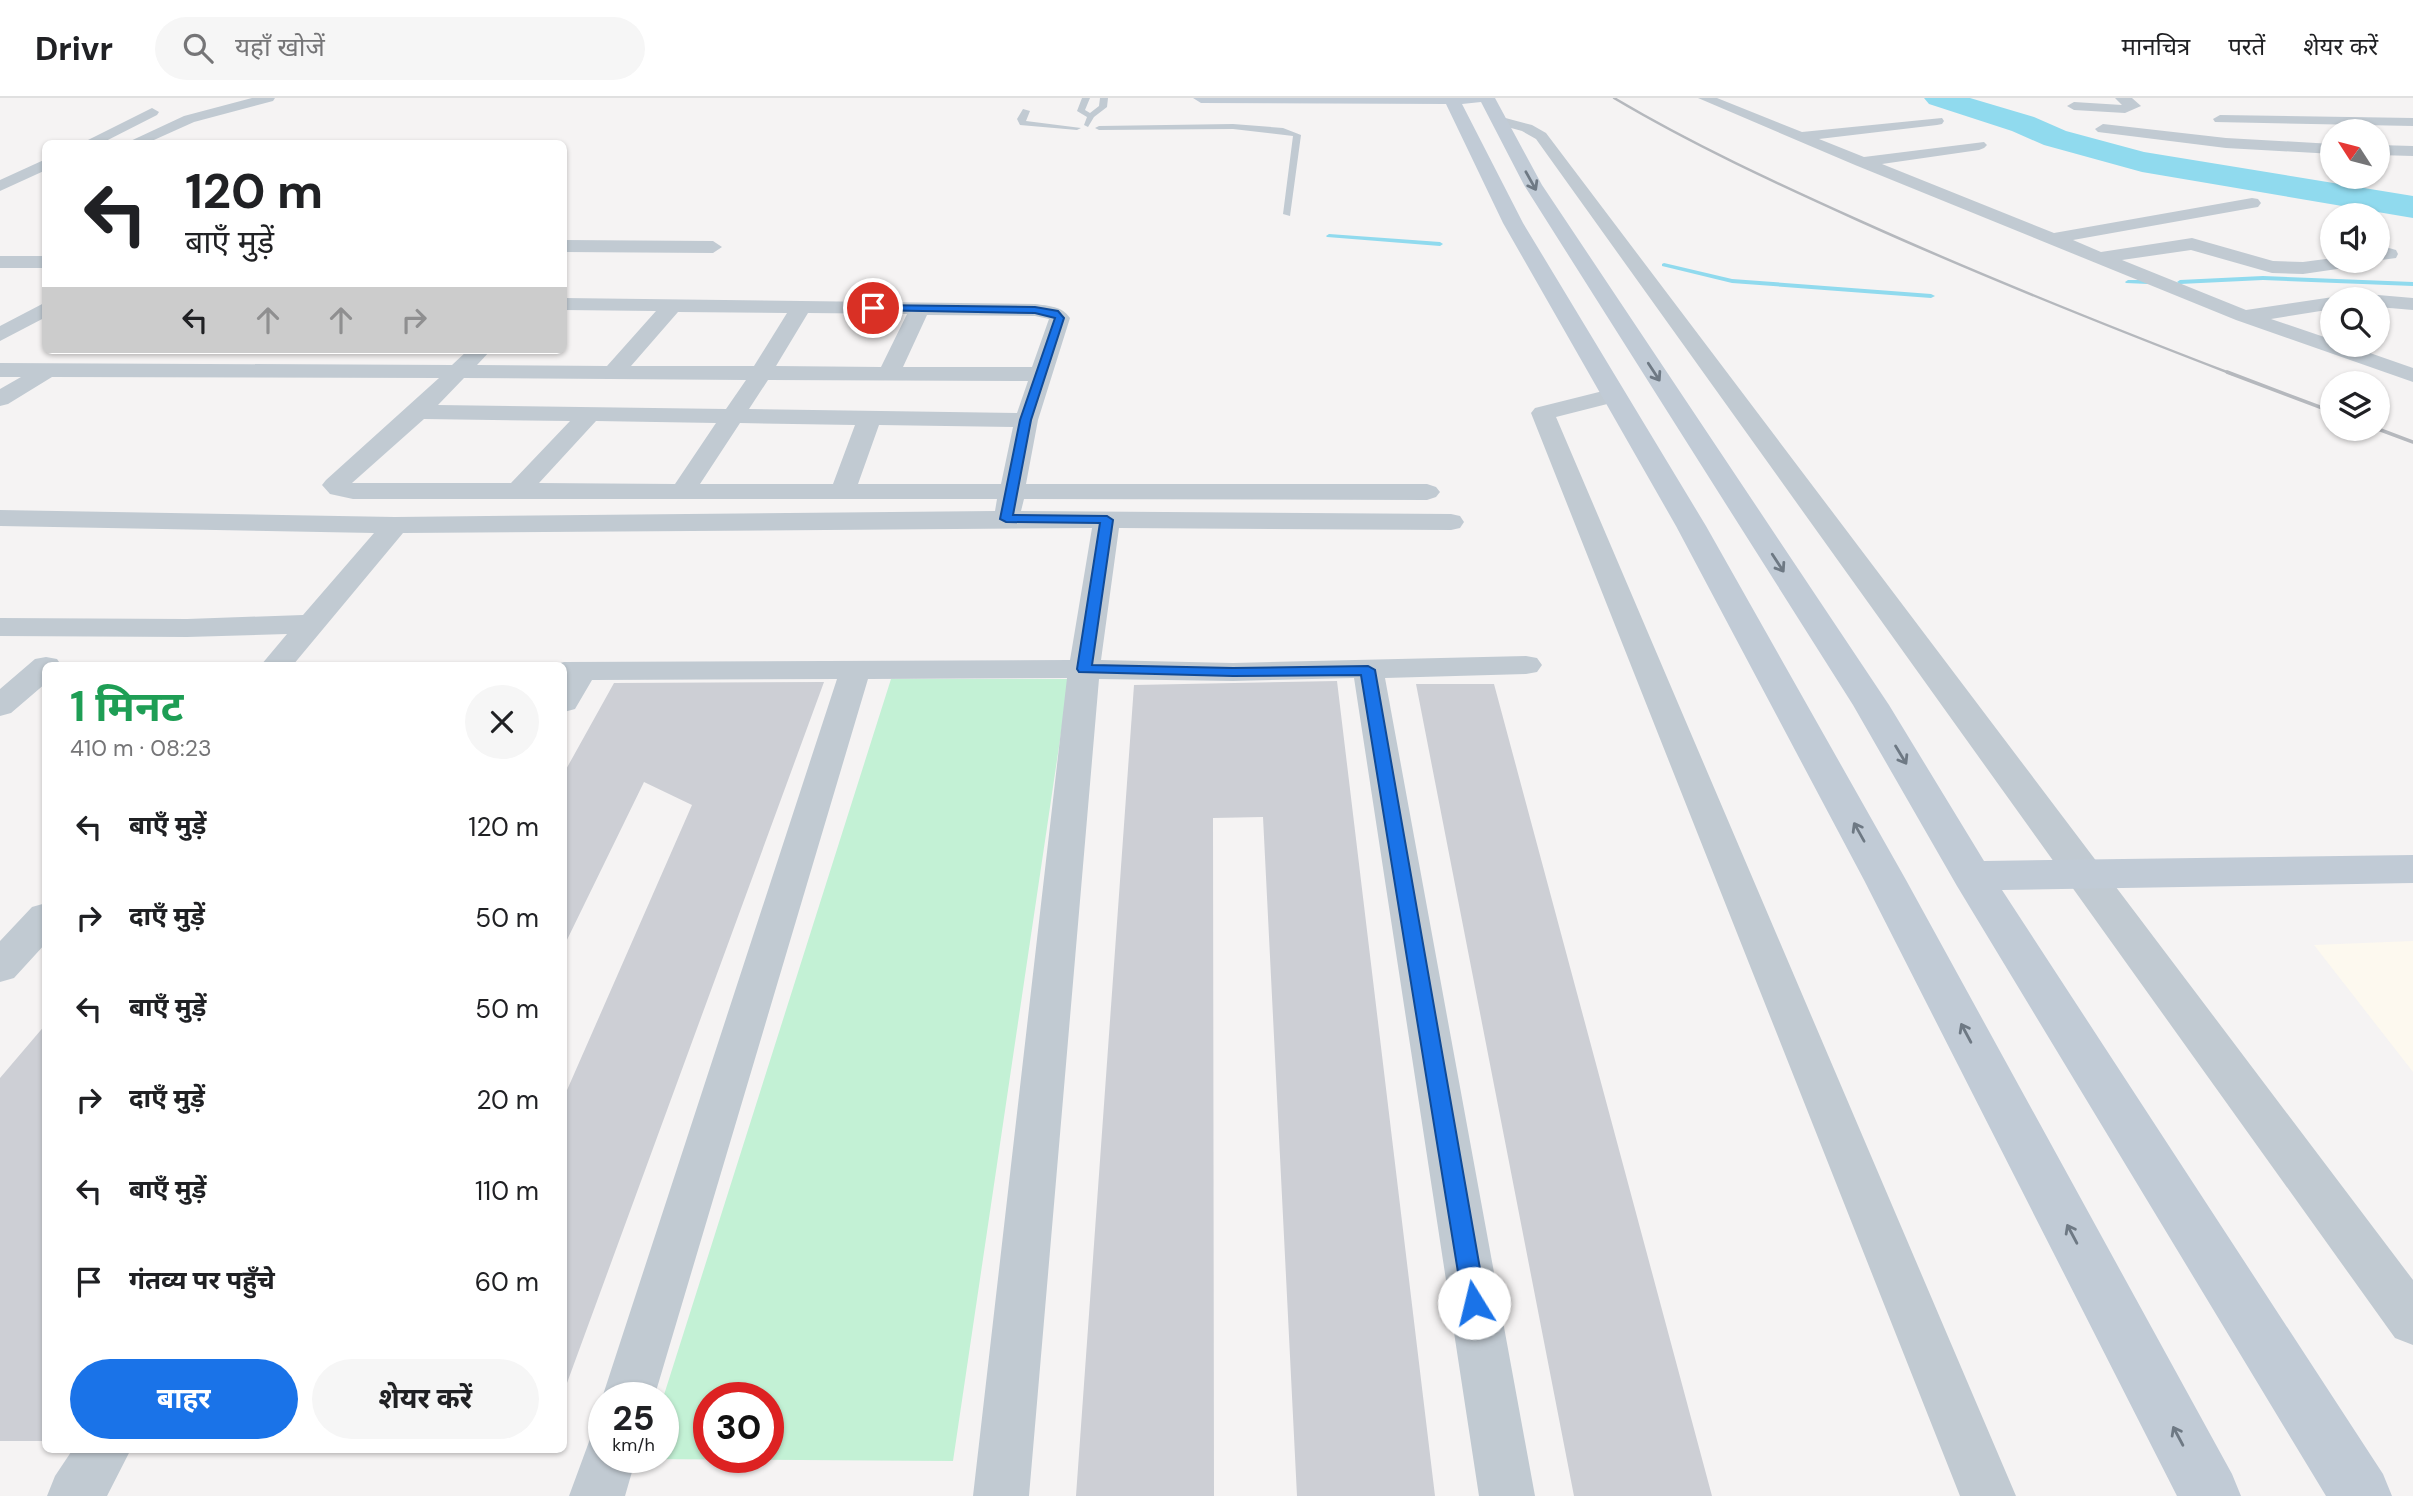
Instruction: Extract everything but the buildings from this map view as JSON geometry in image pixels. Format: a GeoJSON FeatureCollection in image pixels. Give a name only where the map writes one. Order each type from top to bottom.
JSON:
{"type":"FeatureCollection","features":[{"type":"Feature","properties":{"kind":"main road"},"geometry":{"type":"LineString","coordinates":[[1200,98],[1475,103]]}},
{"type":"Feature","properties":{"kind":"main road"},"geometry":{"type":"LineString","coordinates":[[1475,103],[1513,223],[1691,526],[1885,880],[2210,1496]]}},
{"type":"Feature","properties":{"kind":"main road"},"geometry":{"type":"LineString","coordinates":[[1475,103],[1533,185],[1871,705],[1972,876],[2361,1496]]}},
{"type":"Feature","properties":{"kind":"main road"},"geometry":{"type":"LineString","coordinates":[[1972,876],[2413,869]]}},
{"type":"Feature","properties":{"kind":"street"},"geometry":{"type":"LineString","coordinates":[[140,140],[189,119],[268,98]]}},
{"type":"Feature","properties":{"kind":"street"},"geometry":{"type":"LineString","coordinates":[[1708,99],[1744,98]]}},
{"type":"Feature","properties":{"kind":"street"},"geometry":{"type":"LineString","coordinates":[[2074,106],[2125,109],[2134,106],[2122,98]]}},
{"type":"Feature","properties":{"kind":"street"},"geometry":{"type":"LineString","coordinates":[[1708,99],[2243,316],[2413,375]]}},
{"type":"Feature","properties":{"kind":"street"},"geometry":{"type":"LineString","coordinates":[[1475,103],[1541,136],[1712,363],[2413,1321]]}},
{"type":"Feature","properties":{"kind":"street"},"geometry":{"type":"LineString","coordinates":[[95,140],[169,104]]}},
{"type":"Feature","properties":{"kind":"street"},"geometry":{"type":"LineString","coordinates":[[2294,104],[2322,119]]}},
{"type":"Feature","properties":{"kind":"street"},"geometry":{"type":"LineString","coordinates":[[2220,119],[2320,121]]}},
{"type":"Feature","properties":{"kind":"street"},"geometry":{"type":"LineString","coordinates":[[1799,137],[1937,121]]}},
{"type":"Feature","properties":{"kind":"street"},"geometry":{"type":"LineString","coordinates":[[2390,123],[2409,124]]}},
{"type":"Feature","properties":{"kind":"street"},"geometry":{"type":"LineString","coordinates":[[2103,129],[2226,143],[2320,148]]}},
{"type":"Feature","properties":{"kind":"street"},"geometry":{"type":"LineString","coordinates":[[1861,162],[1979,145]]}},
{"type":"Feature","properties":{"kind":"street"},"geometry":{"type":"LineString","coordinates":[[2390,150],[2413,151]]}},
{"type":"Feature","properties":{"kind":"street"},"geometry":{"type":"LineString","coordinates":[[0,186],[42,166]]}},
{"type":"Feature","properties":{"kind":"street"},"geometry":{"type":"LineString","coordinates":[[1893,175],[1930,169]]}},
{"type":"Feature","properties":{"kind":"street"},"geometry":{"type":"LineString","coordinates":[[0,204],[42,185]]}},
{"type":"Feature","properties":{"kind":"street"},"geometry":{"type":"LineString","coordinates":[[2050,239],[2252,203]]}},
{"type":"Feature","properties":{"kind":"street"},"geometry":{"type":"LineString","coordinates":[[2008,221],[2047,215]]}},
{"type":"Feature","properties":{"kind":"street"},"geometry":{"type":"LineString","coordinates":[[2099,258],[2192,244],[2272,267],[2320,266]]}},
{"type":"Feature","properties":{"kind":"street"},"geometry":{"type":"LineString","coordinates":[[567,246],[713,247]]}},
{"type":"Feature","properties":{"kind":"street"},"geometry":{"type":"LineString","coordinates":[[2,263],[42,262]]}},
{"type":"Feature","properties":{"kind":"street"},"geometry":{"type":"LineString","coordinates":[[2390,302],[2413,304]]}},
{"type":"Feature","properties":{"kind":"street"},"geometry":{"type":"LineString","coordinates":[[567,304],[1035,310],[1054,313],[1060,318],[1026,420],[1006,519]]}},
{"type":"Feature","properties":{"kind":"street"},"geometry":{"type":"LineString","coordinates":[[2243,316],[2320,305]]}},
{"type":"Feature","properties":{"kind":"street"},"geometry":{"type":"LineString","coordinates":[[613,372],[672,306]]}},
{"type":"Feature","properties":{"kind":"street"},"geometry":{"type":"LineString","coordinates":[[682,491],[762,372],[801,307]]}},
{"type":"Feature","properties":{"kind":"street"},"geometry":{"type":"LineString","coordinates":[[889,373],[920,308]]}},
{"type":"Feature","properties":{"kind":"street"},"geometry":{"type":"LineString","coordinates":[[0,335],[42,310]]}},
{"type":"Feature","properties":{"kind":"street"},"geometry":{"type":"LineString","coordinates":[[287,370],[309,354]]}},
{"type":"Feature","properties":{"kind":"street"},"geometry":{"type":"LineString","coordinates":[[476,354],[418,412],[335,485],[339,489],[352,491],[1427,492]]}},
{"type":"Feature","properties":{"kind":"street"},"geometry":{"type":"LineString","coordinates":[[0,399],[48,370],[78,360],[287,370],[1040,374]]}},
{"type":"Feature","properties":{"kind":"street"},"geometry":{"type":"LineString","coordinates":[[0,416],[78,360]]}},
{"type":"Feature","properties":{"kind":"street"},"geometry":{"type":"LineString","coordinates":[[0,370],[48,370]]}},
{"type":"Feature","properties":{"kind":"street"},"geometry":{"type":"LineString","coordinates":[[1615,394],[1543,413],[1988,1496]]}},
{"type":"Feature","properties":{"kind":"street"},"geometry":{"type":"LineString","coordinates":[[418,412],[1026,420]]}},
{"type":"Feature","properties":{"kind":"street"},"geometry":{"type":"LineString","coordinates":[[518,491],[590,414]]}},
{"type":"Feature","properties":{"kind":"street"},"geometry":{"type":"LineString","coordinates":[[843,490],[870,418]]}},
{"type":"Feature","properties":{"kind":"street"},"geometry":{"type":"LineString","coordinates":[[0,518],[394,525],[1006,519],[1451,522]]}},
{"type":"Feature","properties":{"kind":"street"},"geometry":{"type":"LineString","coordinates":[[1001,1496],[1084,669],[1107,520]]}},
{"type":"Feature","properties":{"kind":"street"},"geometry":{"type":"LineString","coordinates":[[280,662],[394,525]]}},
{"type":"Feature","properties":{"kind":"street"},"geometry":{"type":"LineString","coordinates":[[0,627],[313,624]]}},
{"type":"Feature","properties":{"kind":"street"},"geometry":{"type":"LineString","coordinates":[[49,662],[90,627]]}},
{"type":"Feature","properties":{"kind":"street"},"geometry":{"type":"LineString","coordinates":[[567,692],[573,671],[1084,669],[1233,672],[1526,665]]}},
{"type":"Feature","properties":{"kind":"street"},"geometry":{"type":"LineString","coordinates":[[0,706],[42,669]]}},
{"type":"Feature","properties":{"kind":"street"},"geometry":{"type":"LineString","coordinates":[[1368,670],[1507,1496]]}},
{"type":"Feature","properties":{"kind":"street"},"geometry":{"type":"LineString","coordinates":[[633,1382],[855,671]]}},
{"type":"Feature","properties":{"kind":"street"},"geometry":{"type":"LineString","coordinates":[[0,967],[42,921]]}},
{"type":"Feature","properties":{"kind":"street"},"geometry":{"type":"LineString","coordinates":[[75,1496],[102,1453]]}},
{"type":"Feature","properties":{"kind":"street"},"geometry":{"type":"LineString","coordinates":[[597,1496],[604,1473]]}},
{"type":"Feature","properties":{"kind":"lane"},"geometry":{"type":"LineString","coordinates":[[1086,98],[1081,111],[1099,128]]}},
{"type":"Feature","properties":{"kind":"lane"},"geometry":{"type":"LineString","coordinates":[[1077,128],[1089,121],[1102,107],[1104,98]]}},
{"type":"Feature","properties":{"kind":"lane"},"geometry":{"type":"LineString","coordinates":[[1026,111],[1021,119],[1029,125],[1087,131],[1099,128],[1256,128],[1291,132],[1297,135],[1287,214]]}},
{"type":"Feature","properties":{"kind":"shaded area"},"geometry":{"type":"Polygon","coordinates":[[[2413,941],[2413,1072],[2314,945],[2413,941]]]}},
{"type":"Feature","properties":{"kind":"green space"},"geometry":{"type":"Polygon","coordinates":[[[891,679],[1069,679],[953,1461],[784,1460],[784,1382],[693,1382],[693,1459],[679,1459],[679,1382],[668,1382],[891,679]]]}},
{"type":"Feature","properties":{"kind":"waterway"},"geometry":{"type":"LineString","coordinates":[[1939,98],[2023,124],[2055,138],[2142,162],[2413,207]]}},
{"type":"Feature","properties":{"kind":"waterway"},"geometry":{"type":"LineString","coordinates":[[1329,236],[1440,244]]}},
{"type":"Feature","properties":{"kind":"waterway"},"geometry":{"type":"LineString","coordinates":[[1664,265],[1732,281],[1931,296]]}},
{"type":"Feature","properties":{"kind":"waterway"},"geometry":{"type":"LineString","coordinates":[[2180,282],[2263,278],[2413,284]]}},
{"type":"Feature","properties":{"kind":"waterway"},"geometry":{"type":"LineString","coordinates":[[2128,282],[2148,282]]}},
{"type":"Feature","properties":{"kind":"railway"},"geometry":{"type":"LineString","coordinates":[[1614,98],[1704,148],[1860,221],[2045,300],[2232,374]]}},
{"type":"Feature","properties":{"kind":"railway"},"geometry":{"type":"LineString","coordinates":[[2227,372],[2320,407]]}},
{"type":"Feature","properties":{"kind":"railway"},"geometry":{"type":"LineString","coordinates":[[2390,433],[2413,442]]}},
{"type":"Feature","properties":{"kind":"route"},"geometry":{"type":"LineString","coordinates":[[873,308],[1035,310],[1054,313],[1060,318],[1026,420],[1006,519],[1107,520],[1084,669],[1233,672],[1368,670],[1474,1303]]}}]}
